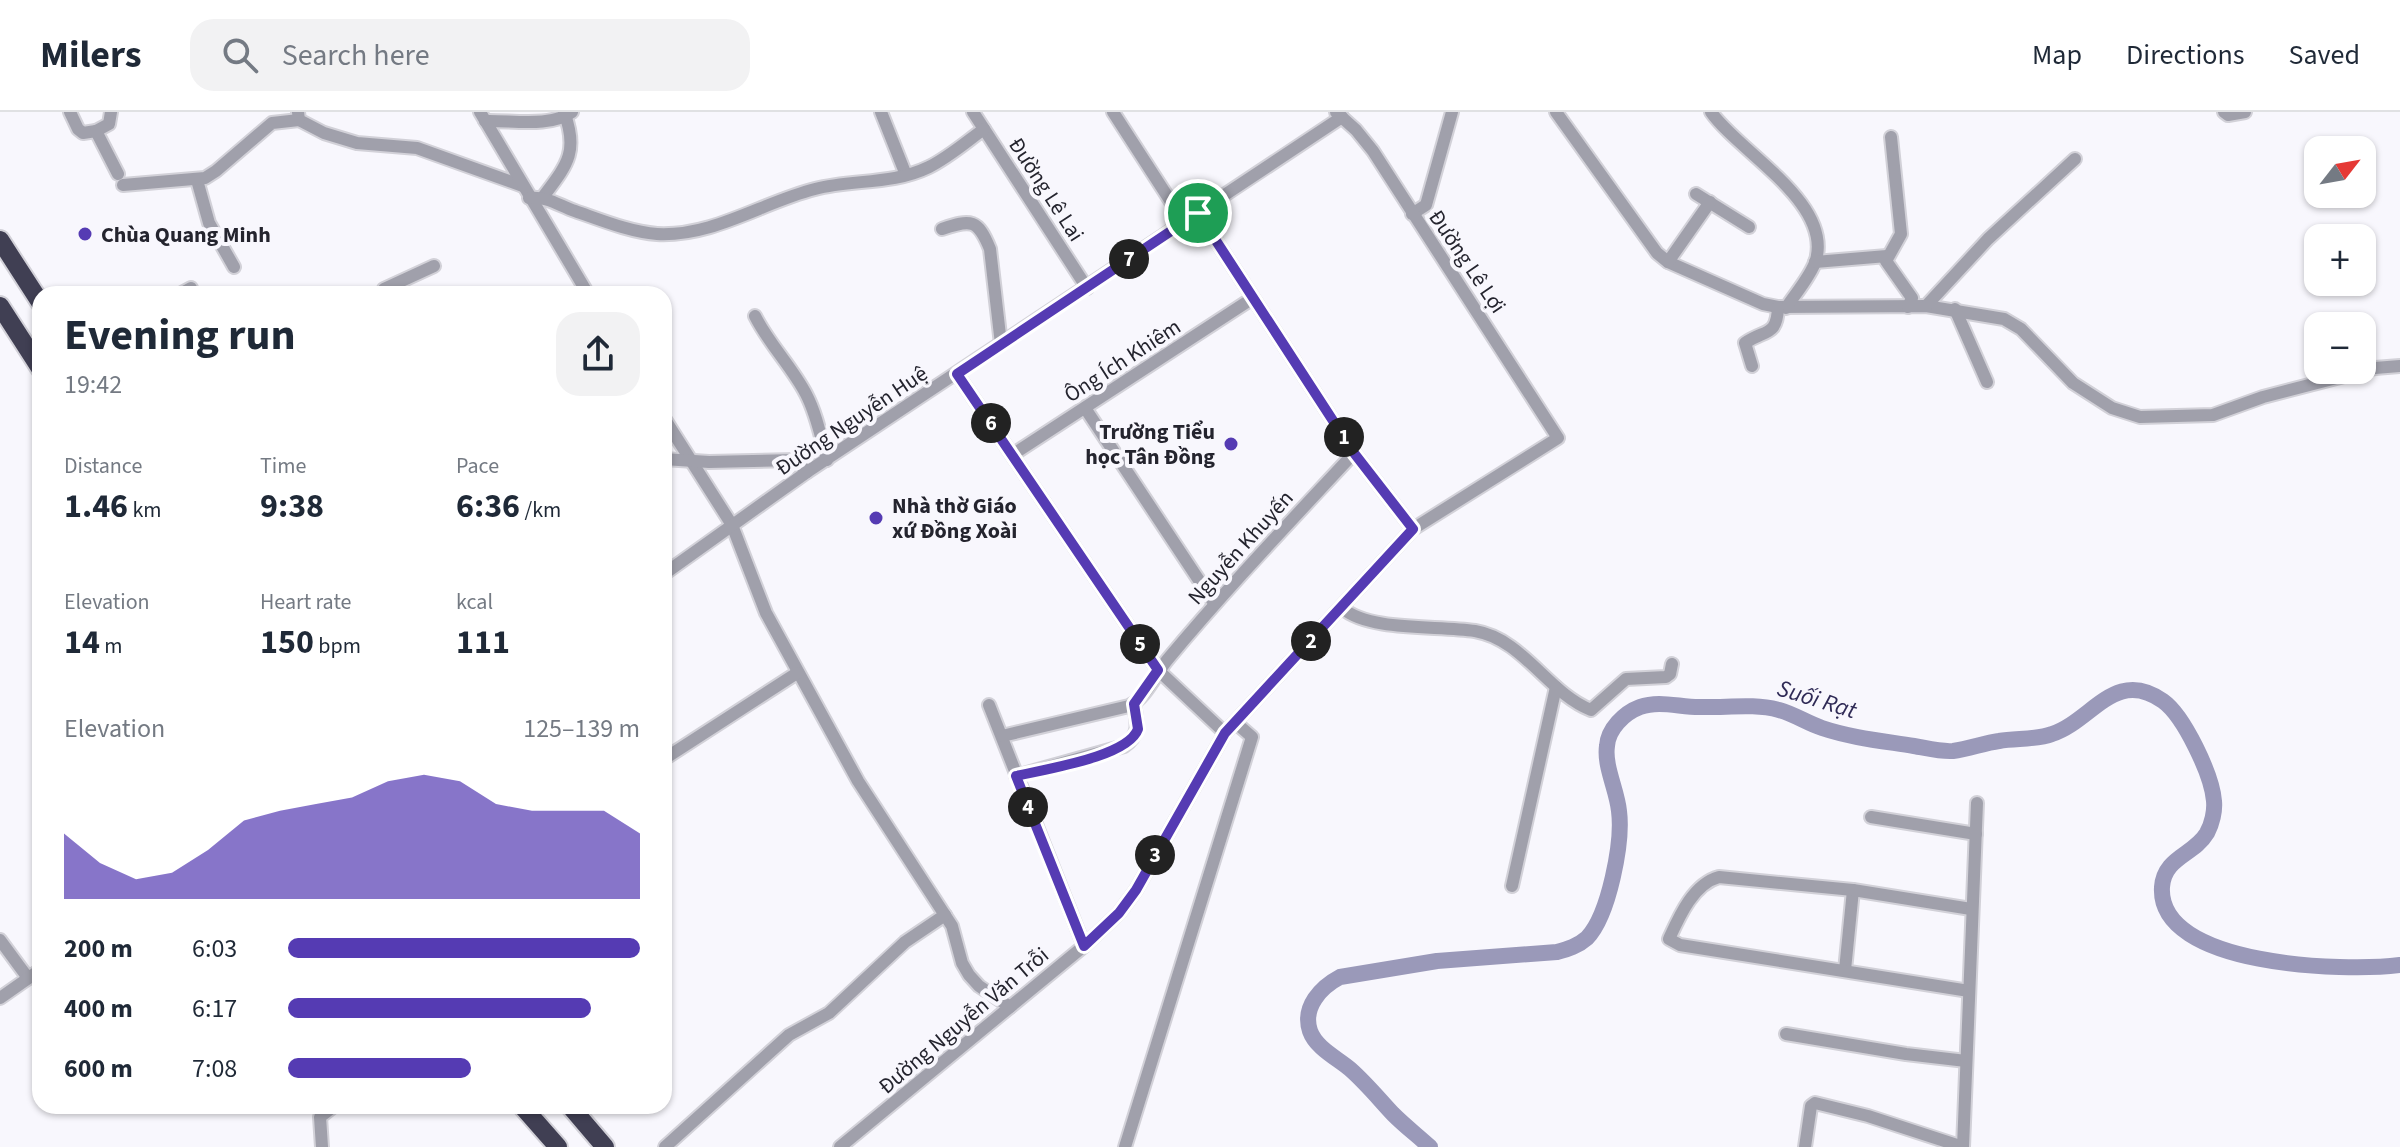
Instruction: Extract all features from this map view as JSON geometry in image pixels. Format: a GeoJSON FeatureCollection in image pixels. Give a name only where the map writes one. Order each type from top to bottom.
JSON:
{"type":"FeatureCollection","features":[{"type":"Feature","properties":{"kind":"highway"},"geometry":{"type":"LineString","coordinates":[[0,240],[32,290]]}},
{"type":"Feature","properties":{"kind":"highway"},"geometry":{"type":"LineString","coordinates":[[0,306],[32,356]]}},
{"type":"Feature","properties":{"kind":"highway"},"geometry":{"type":"LineString","coordinates":[[529,1114],[558,1147]]}},
{"type":"Feature","properties":{"kind":"highway"},"geometry":{"type":"LineString","coordinates":[[577,1114],[605,1147]]}},
{"type":"Feature","properties":{"kind":"street"},"geometry":{"type":"LineString","coordinates":[[70,112],[83,133],[109,124],[111,112]]}},
{"type":"Feature","properties":{"kind":"street"},"geometry":{"type":"LineString","coordinates":[[881,112],[906,175]]}},
{"type":"Feature","properties":{"kind":"street","name":"Đường Lê Lai"},"geometry":{"type":"LineString","coordinates":[[973,112],[1087,288]]}},
{"type":"Feature","properties":{"kind":"street"},"geometry":{"type":"LineString","coordinates":[[1113,112],[1184,222]]}},
{"type":"Feature","properties":{"kind":"street"},"geometry":{"type":"LineString","coordinates":[[1412,214],[1426,205],[1452,112]]}},
{"type":"Feature","properties":{"kind":"street"},"geometry":{"type":"LineString","coordinates":[[1556,112],[1657,253],[1668,262],[1763,304],[1782,308],[1926,306],[2004,319],[2021,329],[2073,383],[2112,408],[2140,417],[2213,415],[2263,397],[2375,368],[2400,366]]}},
{"type":"Feature","properties":{"kind":"street"},"geometry":{"type":"LineString","coordinates":[[1711,112],[1804,207],[1818,243],[1815,262],[1782,308],[1772,330],[1745,343],[1752,366]]}},
{"type":"Feature","properties":{"kind":"street"},"geometry":{"type":"LineString","coordinates":[[2224,112],[2228,115],[2245,112]]}},
{"type":"Feature","properties":{"kind":"street"},"geometry":{"type":"LineString","coordinates":[[482,116],[541,122],[568,113],[571,136],[569,161],[543,197]]}},
{"type":"Feature","properties":{"kind":"street","name":"Đường Nguyễn Huệ"},"geometry":{"type":"LineString","coordinates":[[672,568],[807,472],[1087,288],[1339,114]]}},
{"type":"Feature","properties":{"kind":"street","name":"Đường Lê Lợi"},"geometry":{"type":"LineString","coordinates":[[1339,114],[1373,151],[1558,438]]}},
{"type":"Feature","properties":{"kind":"street"},"geometry":{"type":"LineString","coordinates":[[96,131],[120,180],[197,180],[216,171],[272,123],[299,116],[324,133],[357,143],[417,148],[572,210],[636,231],[659,234],[704,228],[812,189],[840,183],[883,181],[906,175],[927,168],[984,129]]}},
{"type":"Feature","properties":{"kind":"street"},"geometry":{"type":"LineString","coordinates":[[482,116],[583,286]]}},
{"type":"Feature","properties":{"kind":"street"},"geometry":{"type":"LineString","coordinates":[[1891,137],[1901,234],[1887,256],[1888,265],[1912,298],[1908,307]]}},
{"type":"Feature","properties":{"kind":"street"},"geometry":{"type":"LineString","coordinates":[[1926,306],[1988,239],[2075,159]]}},
{"type":"Feature","properties":{"kind":"street"},"geometry":{"type":"LineString","coordinates":[[197,180],[209,223],[234,267]]}},
{"type":"Feature","properties":{"kind":"street"},"geometry":{"type":"LineString","coordinates":[[1696,194],[1749,227]]}},
{"type":"Feature","properties":{"kind":"street"},"geometry":{"type":"LineString","coordinates":[[1668,262],[1710,202]]}},
{"type":"Feature","properties":{"kind":"street"},"geometry":{"type":"LineString","coordinates":[[1198,213],[1354,453],[1413,529]]}},
{"type":"Feature","properties":{"kind":"street"},"geometry":{"type":"LineString","coordinates":[[942,229],[965,221],[973,223],[985,237],[990,249],[1001,344]]}},
{"type":"Feature","properties":{"kind":"street"},"geometry":{"type":"LineString","coordinates":[[1815,262],[1887,256]]}},
{"type":"Feature","properties":{"kind":"street"},"geometry":{"type":"LineString","coordinates":[[391,286],[434,266]]}},
{"type":"Feature","properties":{"kind":"street","name":"Ông Ích Khiêm"},"geometry":{"type":"LineString","coordinates":[[1012,455],[1253,298]]}},
{"type":"Feature","properties":{"kind":"street"},"geometry":{"type":"LineString","coordinates":[[1955,309],[1987,382]]}},
{"type":"Feature","properties":{"kind":"street"},"geometry":{"type":"LineString","coordinates":[[755,316],[774,350],[808,397],[827,460]]}},
{"type":"Feature","properties":{"kind":"street"},"geometry":{"type":"LineString","coordinates":[[957,374],[1158,670],[1225,733]]}},
{"type":"Feature","properties":{"kind":"street"},"geometry":{"type":"LineString","coordinates":[[1085,408],[1214,603]]}},
{"type":"Feature","properties":{"kind":"street"},"geometry":{"type":"LineString","coordinates":[[672,431],[732,525],[766,613],[797,673],[875,809],[952,926],[962,963],[969,975],[979,986],[1010,1007]]}},
{"type":"Feature","properties":{"kind":"street","name":"Đường Nguyễn Văn Trỗi"},"geometry":{"type":"LineString","coordinates":[[840,1147],[1084,946],[1119,913],[1136,890],[1225,733],[1413,529],[1558,438]]}},
{"type":"Feature","properties":{"kind":"street","name":"Nguyễn Khuyến"},"geometry":{"type":"LineString","coordinates":[[1134,704],[1214,603],[1354,453]]}},
{"type":"Feature","properties":{"kind":"street"},"geometry":{"type":"LineString","coordinates":[[672,459],[796,460],[807,472]]}},
{"type":"Feature","properties":{"kind":"street"},"geometry":{"type":"LineString","coordinates":[[1342,608],[1354,618],[1474,631],[1502,640],[1556,687],[1591,710],[1626,679],[1666,677],[1672,664]]}},
{"type":"Feature","properties":{"kind":"street"},"geometry":{"type":"LineString","coordinates":[[672,754],[797,673]]}},
{"type":"Feature","properties":{"kind":"street"},"geometry":{"type":"LineString","coordinates":[[1512,886],[1556,687]]}},
{"type":"Feature","properties":{"kind":"street"},"geometry":{"type":"LineString","coordinates":[[1002,736],[1134,704],[1138,729],[1124,746],[1016,776]]}},
{"type":"Feature","properties":{"kind":"street"},"geometry":{"type":"LineString","coordinates":[[989,705],[1084,946]]}},
{"type":"Feature","properties":{"kind":"street"},"geometry":{"type":"LineString","coordinates":[[1125,1147],[1252,737],[1236,723]]}},
{"type":"Feature","properties":{"kind":"street"},"geometry":{"type":"LineString","coordinates":[[1805,1147],[1808,1114],[1815,1103],[1868,1116],[1963,1147],[1977,803]]}},
{"type":"Feature","properties":{"kind":"street"},"geometry":{"type":"LineString","coordinates":[[1871,817],[1976,834]]}},
{"type":"Feature","properties":{"kind":"street"},"geometry":{"type":"LineString","coordinates":[[1969,991],[1680,945],[1669,939],[1689,901],[1710,879],[1719,877],[1853,890],[1971,909]]}},
{"type":"Feature","properties":{"kind":"street"},"geometry":{"type":"LineString","coordinates":[[1845,970],[1853,890]]}},
{"type":"Feature","properties":{"kind":"street"},"geometry":{"type":"LineString","coordinates":[[665,1147],[789,1035],[829,1013],[897,949],[945,915]]}},
{"type":"Feature","properties":{"kind":"street"},"geometry":{"type":"LineString","coordinates":[[0,940],[28,978]]}},
{"type":"Feature","properties":{"kind":"street"},"geometry":{"type":"LineString","coordinates":[[0,998],[32,975]]}},
{"type":"Feature","properties":{"kind":"street"},"geometry":{"type":"LineString","coordinates":[[1786,1034],[1966,1061]]}},
{"type":"Feature","properties":{"kind":"street"},"geometry":{"type":"LineString","coordinates":[[322,1147],[320,1117],[324,1114]]}},
{"type":"Feature","properties":{"kind":"waterway","name":"Suối Rạt"},"geometry":{"type":"LineString","coordinates":[[1430,1147],[1393,1114],[1356,1074],[1317,1043],[1308,1022],[1311,1006],[1320,992],[1340,977],[1437,961],[1557,952],[1587,938],[1608,896],[1619,841],[1619,811],[1607,762],[1608,740],[1623,717],[1647,705],[1769,708],[1845,734],[1948,751],[2046,736],[2066,727],[2117,693],[2131,690],[2146,692],[2163,701],[2180,719],[2196,747],[2214,801],[2213,817],[2207,833],[2168,869],[2164,877],[2162,887],[2169,914],[2189,934],[2221,949],[2259,959],[2339,967],[2400,965]]}},
{"type":"Feature","properties":{"kind":"place","name":"Chùa Quang Minh"},"geometry":{"type":"Point","coordinates":[85,234]}},
{"type":"Feature","properties":{"kind":"place","name":"Trường Tiểu học Tân Đồng"},"geometry":{"type":"Point","coordinates":[1231,444]}},
{"type":"Feature","properties":{"kind":"place","name":"Nhà thờ Giáo xứ Đồng Xoài"},"geometry":{"type":"Point","coordinates":[876,518]}},
{"type":"Feature","properties":{"kind":"route"},"geometry":{"type":"LineString","coordinates":[[1198,213],[1354,453],[1413,529],[1225,733],[1136,890],[1119,913],[1084,946],[1016,776],[1124,746],[1138,729],[1134,704],[1158,670],[957,374],[1198,213]]}}]}
